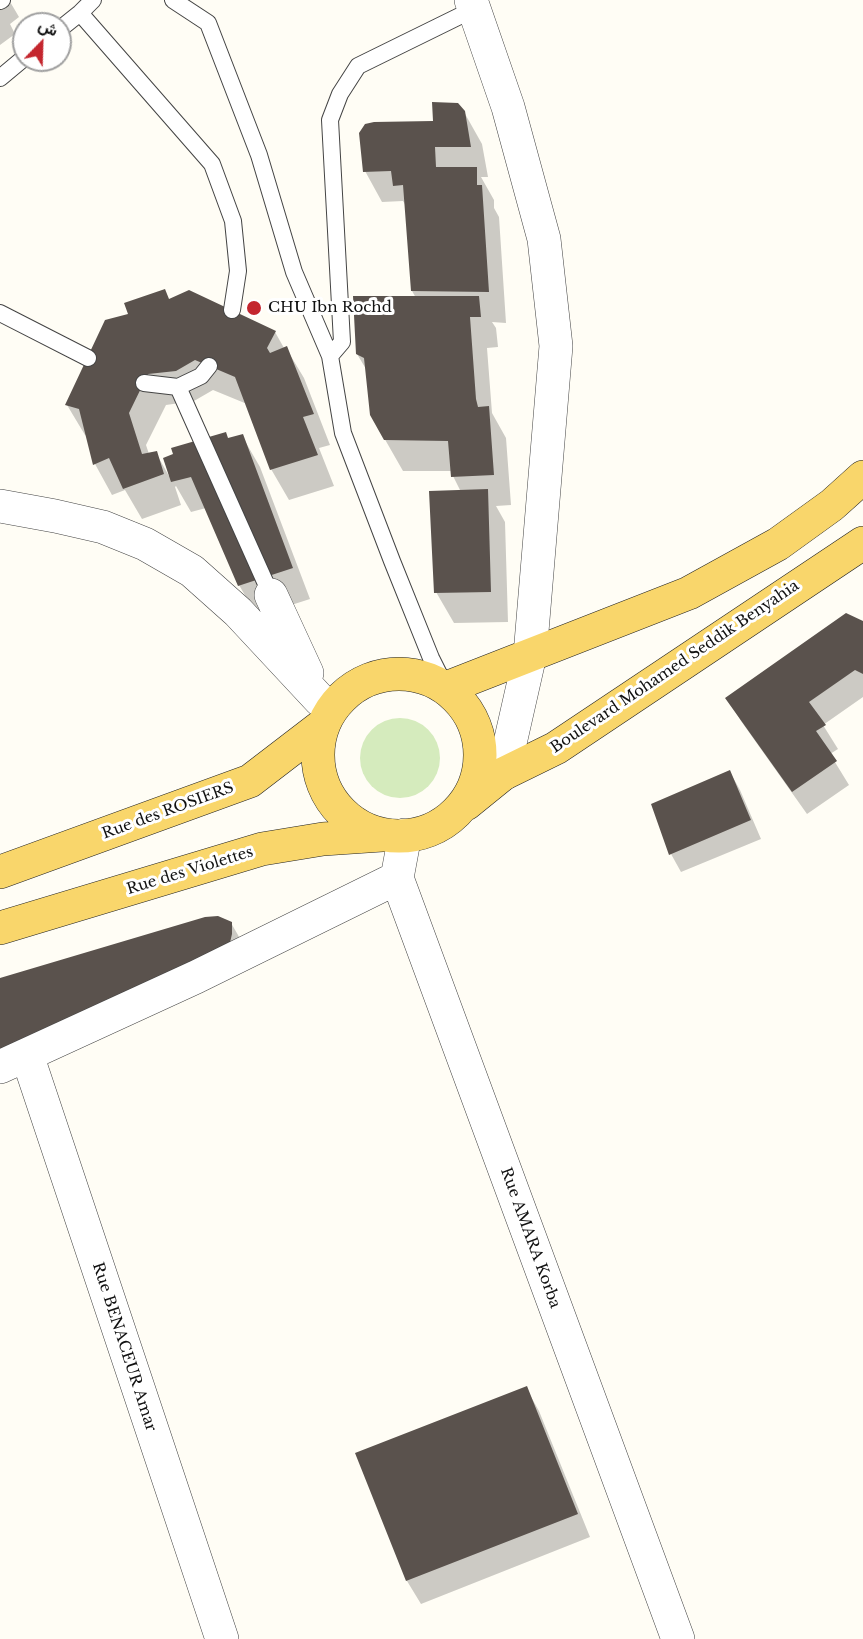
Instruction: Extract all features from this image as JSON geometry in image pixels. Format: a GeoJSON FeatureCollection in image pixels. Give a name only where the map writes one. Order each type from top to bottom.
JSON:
{"type":"FeatureCollection","features":[{"type":"Feature","properties":{"kind":"main road"},"geometry":{"type":"LineString","coordinates":[[447,688],[689,592],[778,544],[832,504],[863,477]]}},
{"type":"Feature","properties":{"kind":"main road","name":"Boulevard Mohamed Seddik Benyahia"},"geometry":{"type":"LineString","coordinates":[[458,811],[503,774],[556,748],[863,543]]}},
{"type":"Feature","properties":{"kind":"main road"},"geometry":{"type":"LineString","coordinates":[[395,673],[422,676],[447,688],[466,708],[478,733],[480,761],[474,788],[458,811],[443,823],[425,832],[395,835],[363,827],[343,813],[328,794],[320,772],[318,748],[324,713],[346,693],[369,679],[395,673]]}},
{"type":"Feature","properties":{"kind":"main road","name":"Rue des ROSIERS"},"geometry":{"type":"LineString","coordinates":[[0,872],[250,781],[324,713]]}},
{"type":"Feature","properties":{"kind":"main road","name":"Rue des Violettes"},"geometry":{"type":"LineString","coordinates":[[0,928],[262,849],[323,839],[395,835]]}},
{"type":"Feature","properties":{"kind":"street"},"geometry":{"type":"LineString","coordinates":[[472,4],[508,107],[544,239],[556,346],[530,655],[503,774]]}},
{"type":"Feature","properties":{"kind":"street"},"geometry":{"type":"LineString","coordinates":[[0,506],[103,527],[145,544],[192,571],[238,612],[324,713]]}},
{"type":"Feature","properties":{"kind":"street"},"geometry":{"type":"LineString","coordinates":[[271,595],[324,713]]}},
{"type":"Feature","properties":{"kind":"street"},"geometry":{"type":"LineString","coordinates":[[13,1061],[196,977],[397,878],[395,835]]}},
{"type":"Feature","properties":{"kind":"street","name":"Rue AMARA Korba"},"geometry":{"type":"LineString","coordinates":[[397,878],[678,1639]]}},
{"type":"Feature","properties":{"kind":"street","name":"Rue BENACEUR Amar"},"geometry":{"type":"LineString","coordinates":[[13,1061],[222,1639]]}},
{"type":"Feature","properties":{"kind":"lane"},"geometry":{"type":"LineString","coordinates":[[72,19],[93,0]]}},
{"type":"Feature","properties":{"kind":"lane"},"geometry":{"type":"LineString","coordinates":[[173,0],[208,23],[259,155],[294,272],[330,356],[343,433],[431,658],[447,688]]}},
{"type":"Feature","properties":{"kind":"lane"},"geometry":{"type":"LineString","coordinates":[[330,356],[342,342],[330,120],[340,94],[358,66],[472,4]]}},
{"type":"Feature","properties":{"kind":"lane"},"geometry":{"type":"LineString","coordinates":[[80,13],[212,164],[233,221],[238,271],[232,310]]}},
{"type":"Feature","properties":{"kind":"lane"},"geometry":{"type":"LineString","coordinates":[[0,78],[12,68]]}},
{"type":"Feature","properties":{"kind":"lane"},"geometry":{"type":"LineString","coordinates":[[0,314],[88,357]]}},
{"type":"Feature","properties":{"kind":"lane"},"geometry":{"type":"LineString","coordinates":[[144,383],[178,387],[201,376],[209,366]]}},
{"type":"Feature","properties":{"kind":"lane"},"geometry":{"type":"LineString","coordinates":[[178,387],[271,595]]}},
{"type":"Feature","properties":{"kind":"green space"},"geometry":{"type":"Polygon","coordinates":[[[400,718],[415,721],[428,730],[437,743],[440,758],[437,773],[428,786],[415,795],[400,798],[385,795],[372,786],[363,773],[360,758],[363,743],[372,730],[385,721],[400,718]]]}},
{"type":"Feature","properties":{"kind":"building"},"geometry":{"type":"Polygon","coordinates":[[[432,102],[458,103],[465,111],[471,147],[435,147],[436,167],[477,167],[477,185],[482,185],[489,292],[411,291],[403,185],[393,186],[391,171],[363,172],[359,133],[365,124],[433,121],[432,102]]]}},
{"type":"Feature","properties":{"kind":"building"},"geometry":{"type":"Polygon","coordinates":[[[165,289],[169,299],[189,290],[276,331],[267,348],[270,353],[287,346],[314,414],[303,417],[318,455],[270,470],[235,377],[195,360],[176,371],[148,374],[129,413],[142,454],[157,451],[164,474],[123,489],[109,458],[93,465],[79,409],[65,405],[105,320],[128,314],[124,303],[165,289]]]}},
{"type":"Feature","properties":{"kind":"building"},"geometry":{"type":"Polygon","coordinates":[[[353,296],[479,296],[481,317],[470,317],[476,399],[478,407],[489,406],[494,475],[451,477],[448,441],[384,440],[370,415],[364,358],[356,354],[353,296]]]}},
{"type":"Feature","properties":{"kind":"building"},"geometry":{"type":"Polygon","coordinates":[[[226,432],[228,438],[243,434],[293,568],[238,586],[191,477],[171,482],[163,458],[173,454],[171,448],[226,432]]]}},
{"type":"Feature","properties":{"kind":"building"},"geometry":{"type":"Polygon","coordinates":[[[488,489],[491,592],[434,593],[429,491],[488,489]]]}},
{"type":"Feature","properties":{"kind":"building"},"geometry":{"type":"Polygon","coordinates":[[[846,613],[863,621],[863,674],[855,670],[809,702],[826,725],[816,731],[837,761],[792,792],[725,698],[846,613]]]}},
{"type":"Feature","properties":{"kind":"building"},"geometry":{"type":"Polygon","coordinates":[[[730,770],[751,820],[669,855],[651,804],[730,770]]]}},
{"type":"Feature","properties":{"kind":"building"},"geometry":{"type":"Polygon","coordinates":[[[218,916],[232,922],[229,947],[0,1056],[0,978],[205,917],[218,916]]]}},
{"type":"Feature","properties":{"kind":"building"},"geometry":{"type":"Polygon","coordinates":[[[527,1386],[578,1514],[406,1581],[355,1453],[527,1386]]]}},
{"type":"Feature","properties":{"kind":"place","name":"CHU Ibn Rochd"},"geometry":{"type":"Point","coordinates":[254,308]}}]}
